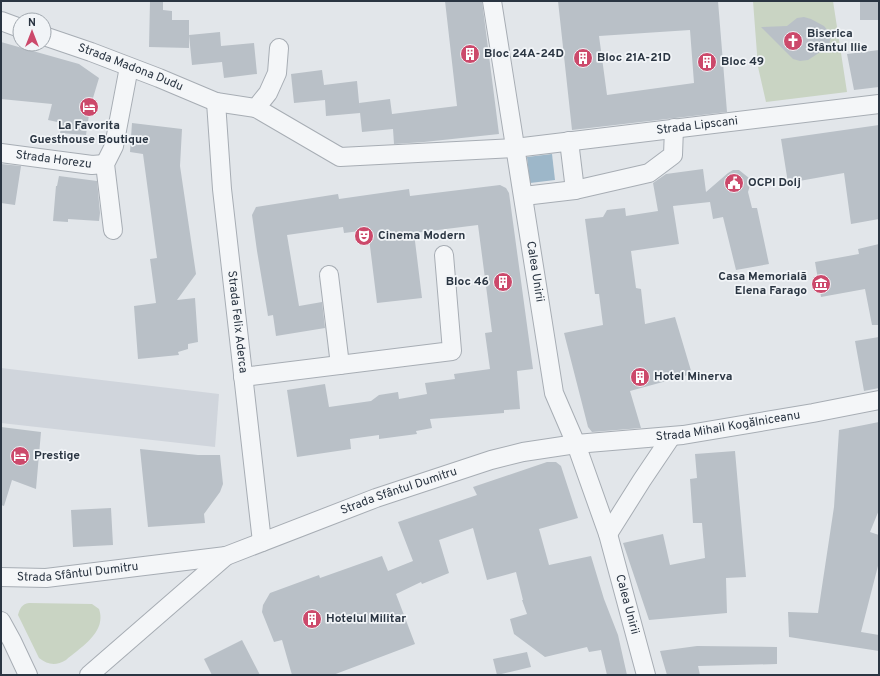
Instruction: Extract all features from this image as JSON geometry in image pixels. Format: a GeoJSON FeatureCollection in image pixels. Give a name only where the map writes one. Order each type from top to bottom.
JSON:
{"type":"FeatureCollection","features":[{"type":"Feature","properties":{"kind":"street","name":"Calea Unirii"},"geometry":{"type":"LineString","coordinates":[[492,1],[554,393],[576,444],[608,534],[646,675]]}},
{"type":"Feature","properties":{"kind":"street"},"geometry":{"type":"LineString","coordinates":[[1,21],[12,25]]}},
{"type":"Feature","properties":{"kind":"street","name":"Strada Madona Dudu"},"geometry":{"type":"LineString","coordinates":[[52,39],[159,78],[216,102],[256,108]]}},
{"type":"Feature","properties":{"kind":"street"},"geometry":{"type":"LineString","coordinates":[[256,108],[268,93],[277,72],[279,48]]}},
{"type":"Feature","properties":{"kind":"street"},"geometry":{"type":"LineString","coordinates":[[113,230],[105,164],[114,146],[129,67]]}},
{"type":"Feature","properties":{"kind":"street","name":"Strada Felix Aderca"},"geometry":{"type":"LineString","coordinates":[[216,102],[222,189],[262,542]]}},
{"type":"Feature","properties":{"kind":"street","name":"Strada Lipscani"},"geometry":{"type":"LineString","coordinates":[[256,108],[340,157],[515,148],[879,104]]}},
{"type":"Feature","properties":{"kind":"street"},"geometry":{"type":"LineString","coordinates":[[524,196],[575,190],[649,173],[673,155],[674,128]]}},
{"type":"Feature","properties":{"kind":"street"},"geometry":{"type":"LineString","coordinates":[[569,141],[575,190]]}},
{"type":"Feature","properties":{"kind":"street","name":"Strada Horezu"},"geometry":{"type":"LineString","coordinates":[[1,153],[92,165],[105,164]]}},
{"type":"Feature","properties":{"kind":"street"},"geometry":{"type":"LineString","coordinates":[[243,377],[452,351],[444,255]]}},
{"type":"Feature","properties":{"kind":"street"},"geometry":{"type":"LineString","coordinates":[[329,276],[340,365]]}},
{"type":"Feature","properties":{"kind":"street","name":"Strada Mihail Kogălniceanu"},"geometry":{"type":"LineString","coordinates":[[576,444],[672,437],[879,400]]}},
{"type":"Feature","properties":{"kind":"street"},"geometry":{"type":"LineString","coordinates":[[608,534],[642,480],[672,437]]}},
{"type":"Feature","properties":{"kind":"street","name":"Strada Sfântul Dumitru"},"geometry":{"type":"LineString","coordinates":[[1,577],[46,578],[226,556],[376,498],[491,460],[523,452],[576,444]]}},
{"type":"Feature","properties":{"kind":"street","name":"Strada Sfântul Dumitru"},"geometry":{"type":"LineString","coordinates":[[89,675],[226,556]]}},
{"type":"Feature","properties":{"kind":"street"},"geometry":{"type":"LineString","coordinates":[[1,621],[7,643],[28,675]]}},
{"type":"Feature","properties":{"kind":"shaded area"},"geometry":{"type":"Polygon","coordinates":[[[1,368],[219,394],[215,447],[1,423],[1,368]]]}},
{"type":"Feature","properties":{"kind":"green space"},"geometry":{"type":"Polygon","coordinates":[[[753,1],[833,1],[847,92],[766,102],[758,67],[753,1]]]}},
{"type":"Feature","properties":{"kind":"green space"},"geometry":{"type":"Polygon","coordinates":[[[29,603],[92,604],[99,609],[99,625],[91,638],[66,660],[52,664],[39,658],[18,615],[22,607],[29,603]]]}},
{"type":"Feature","properties":{"kind":"water"},"geometry":{"type":"Polygon","coordinates":[[[552,154],[555,180],[530,183],[527,157],[552,154]]]}},
{"type":"Feature","properties":{"kind":"building"},"geometry":{"type":"Polygon","coordinates":[[[150,1],[163,1],[163,10],[172,11],[172,20],[189,20],[189,48],[149,47],[150,1]]]}},
{"type":"Feature","properties":{"kind":"building","name":"Bloc 24A-24D"},"geometry":{"type":"Polygon","coordinates":[[[445,1],[482,1],[499,134],[394,144],[393,129],[362,132],[359,103],[390,99],[392,114],[457,106],[445,1]]]}},
{"type":"Feature","properties":{"kind":"building"},"geometry":{"type":"Polygon","coordinates":[[[558,1],[718,1],[727,112],[572,130],[558,1]],[[690,30],[599,36],[607,95],[694,83],[690,30]]]}},
{"type":"Feature","properties":{"kind":"building"},"geometry":{"type":"Polygon","coordinates":[[[860,1],[879,1],[879,20],[860,20],[860,1]]]}},
{"type":"Feature","properties":{"kind":"building","name":"Biserica Sfântul Ilie"},"geometry":{"type":"Polygon","coordinates":[[[804,17],[824,26],[831,37],[829,45],[825,49],[808,60],[800,61],[793,59],[761,27],[787,26],[797,18],[804,17]]]}},
{"type":"Feature","properties":{"kind":"building"},"geometry":{"type":"Polygon","coordinates":[[[220,32],[221,46],[254,43],[257,74],[224,78],[222,62],[192,65],[189,35],[220,32]]]}},
{"type":"Feature","properties":{"kind":"building"},"geometry":{"type":"Polygon","coordinates":[[[1,42],[12,45],[12,52],[36,52],[79,64],[99,78],[90,108],[86,135],[60,133],[62,123],[48,120],[52,104],[1,99],[1,42]]]}},
{"type":"Feature","properties":{"kind":"building"},"geometry":{"type":"Polygon","coordinates":[[[879,50],[879,87],[854,90],[847,54],[879,50]]]}},
{"type":"Feature","properties":{"kind":"building"},"geometry":{"type":"Polygon","coordinates":[[[322,70],[324,85],[357,81],[360,113],[326,116],[325,100],[294,103],[291,74],[322,70]]]}},
{"type":"Feature","properties":{"kind":"building"},"geometry":{"type":"Polygon","coordinates":[[[132,123],[182,129],[180,166],[196,274],[177,300],[195,298],[198,342],[188,344],[188,349],[178,352],[179,355],[138,359],[134,306],[156,303],[150,259],[157,258],[143,154],[130,152],[132,123]]]}},
{"type":"Feature","properties":{"kind":"building"},"geometry":{"type":"Polygon","coordinates":[[[879,125],[879,219],[851,224],[844,173],[788,183],[781,139],[879,125]]]}},
{"type":"Feature","properties":{"kind":"building"},"geometry":{"type":"Polygon","coordinates":[[[1,164],[21,166],[15,205],[1,203],[1,164]]]}},
{"type":"Feature","properties":{"kind":"building"},"geometry":{"type":"Polygon","coordinates":[[[703,169],[706,192],[733,170],[739,170],[749,178],[751,182],[748,192],[752,208],[757,208],[769,264],[736,270],[723,217],[713,219],[710,202],[673,206],[679,244],[631,251],[636,288],[641,289],[645,324],[675,317],[692,374],[630,391],[641,428],[592,432],[588,427],[564,333],[603,325],[599,294],[595,294],[585,219],[603,217],[607,210],[625,208],[626,216],[658,211],[653,183],[666,174],[703,169]]]}},
{"type":"Feature","properties":{"kind":"building"},"geometry":{"type":"Polygon","coordinates":[[[59,176],[97,181],[100,213],[99,221],[68,219],[68,222],[53,221],[56,186],[59,176]]]}},
{"type":"Feature","properties":{"kind":"building"},"geometry":{"type":"Polygon","coordinates":[[[500,185],[506,188],[509,193],[533,369],[517,371],[520,409],[504,410],[504,413],[430,419],[432,428],[416,431],[417,434],[379,439],[379,435],[350,439],[351,449],[297,457],[287,390],[325,384],[329,407],[371,401],[379,395],[398,392],[399,399],[427,394],[425,383],[455,379],[454,374],[490,369],[485,333],[492,332],[478,225],[414,233],[422,298],[377,303],[368,230],[344,233],[343,227],[287,235],[299,306],[322,302],[325,328],[276,336],[273,315],[268,316],[257,251],[252,215],[256,207],[338,194],[339,199],[409,189],[410,196],[500,185]]]}},
{"type":"Feature","properties":{"kind":"building"},"geometry":{"type":"Polygon","coordinates":[[[879,244],[879,325],[872,325],[865,289],[821,297],[815,262],[859,254],[858,249],[879,244]]]}},
{"type":"Feature","properties":{"kind":"building"},"geometry":{"type":"Polygon","coordinates":[[[879,337],[879,388],[864,391],[855,341],[879,337]]]}},
{"type":"Feature","properties":{"kind":"building"},"geometry":{"type":"Polygon","coordinates":[[[879,422],[879,510],[870,532],[879,535],[879,562],[861,632],[879,635],[879,651],[789,637],[788,612],[818,613],[834,507],[839,430],[879,422]]]}},
{"type":"Feature","properties":{"kind":"building","name":"Prestige"},"geometry":{"type":"Polygon","coordinates":[[[1,427],[41,432],[36,489],[12,480],[4,506],[1,505],[1,427]]]}},
{"type":"Feature","properties":{"kind":"building"},"geometry":{"type":"Polygon","coordinates":[[[140,449],[198,455],[220,455],[223,484],[220,492],[204,514],[205,523],[148,527],[140,449]]]}},
{"type":"Feature","properties":{"kind":"building"},"geometry":{"type":"Polygon","coordinates":[[[735,451],[746,577],[726,578],[727,613],[649,620],[623,543],[663,534],[670,565],[705,558],[702,523],[693,523],[690,479],[697,478],[695,454],[735,451]]]}},
{"type":"Feature","properties":{"kind":"building"},"geometry":{"type":"Polygon","coordinates":[[[547,462],[556,462],[561,466],[578,518],[539,529],[549,565],[591,556],[604,599],[618,635],[627,675],[607,675],[601,650],[589,652],[587,647],[545,657],[514,634],[510,619],[527,614],[522,600],[516,572],[487,580],[473,528],[439,540],[449,573],[422,584],[421,582],[396,594],[415,644],[333,675],[292,675],[282,640],[274,642],[262,612],[263,605],[270,593],[319,575],[320,578],[382,556],[388,571],[413,561],[398,522],[477,495],[473,487],[547,462]]]}},
{"type":"Feature","properties":{"kind":"building"},"geometry":{"type":"Polygon","coordinates":[[[111,508],[113,545],[73,547],[71,510],[111,508]]]}},
{"type":"Feature","properties":{"kind":"building"},"geometry":{"type":"Polygon","coordinates":[[[242,640],[260,675],[212,675],[204,659],[242,640]]]}},
{"type":"Feature","properties":{"kind":"building"},"geometry":{"type":"Polygon","coordinates":[[[697,646],[777,647],[777,664],[698,666],[700,675],[667,675],[660,651],[697,646]]]}},
{"type":"Feature","properties":{"kind":"building"},"geometry":{"type":"Polygon","coordinates":[[[527,652],[531,667],[497,675],[493,659],[527,652]]]}},
{"type":"Feature","properties":{"kind":"place","name":"Biserica Sfântul Ilie"},"geometry":{"type":"Point","coordinates":[793,41]}},
{"type":"Feature","properties":{"kind":"place","name":"Bloc 24A-24D"},"geometry":{"type":"Point","coordinates":[470,54]}},
{"type":"Feature","properties":{"kind":"place","name":"Bloc 21A-21D"},"geometry":{"type":"Point","coordinates":[583,58]}},
{"type":"Feature","properties":{"kind":"place","name":"Bloc 49"},"geometry":{"type":"Point","coordinates":[707,62]}},
{"type":"Feature","properties":{"kind":"place","name":"La Favorita Guesthouse Boutique"},"geometry":{"type":"Point","coordinates":[89,107]}},
{"type":"Feature","properties":{"kind":"place","name":"OCPI Dolj"},"geometry":{"type":"Point","coordinates":[734,183]}},
{"type":"Feature","properties":{"kind":"place","name":"Cinema Modern"},"geometry":{"type":"Point","coordinates":[364,236]}},
{"type":"Feature","properties":{"kind":"place","name":"Bloc 46"},"geometry":{"type":"Point","coordinates":[503,282]}},
{"type":"Feature","properties":{"kind":"place","name":"Casa Memorială Elena Farago"},"geometry":{"type":"Point","coordinates":[821,284]}},
{"type":"Feature","properties":{"kind":"place","name":"Hotel Minerva"},"geometry":{"type":"Point","coordinates":[640,377]}},
{"type":"Feature","properties":{"kind":"place","name":"Prestige"},"geometry":{"type":"Point","coordinates":[20,456]}},
{"type":"Feature","properties":{"kind":"place","name":"Hotelul Militar"},"geometry":{"type":"Point","coordinates":[312,619]}}]}
